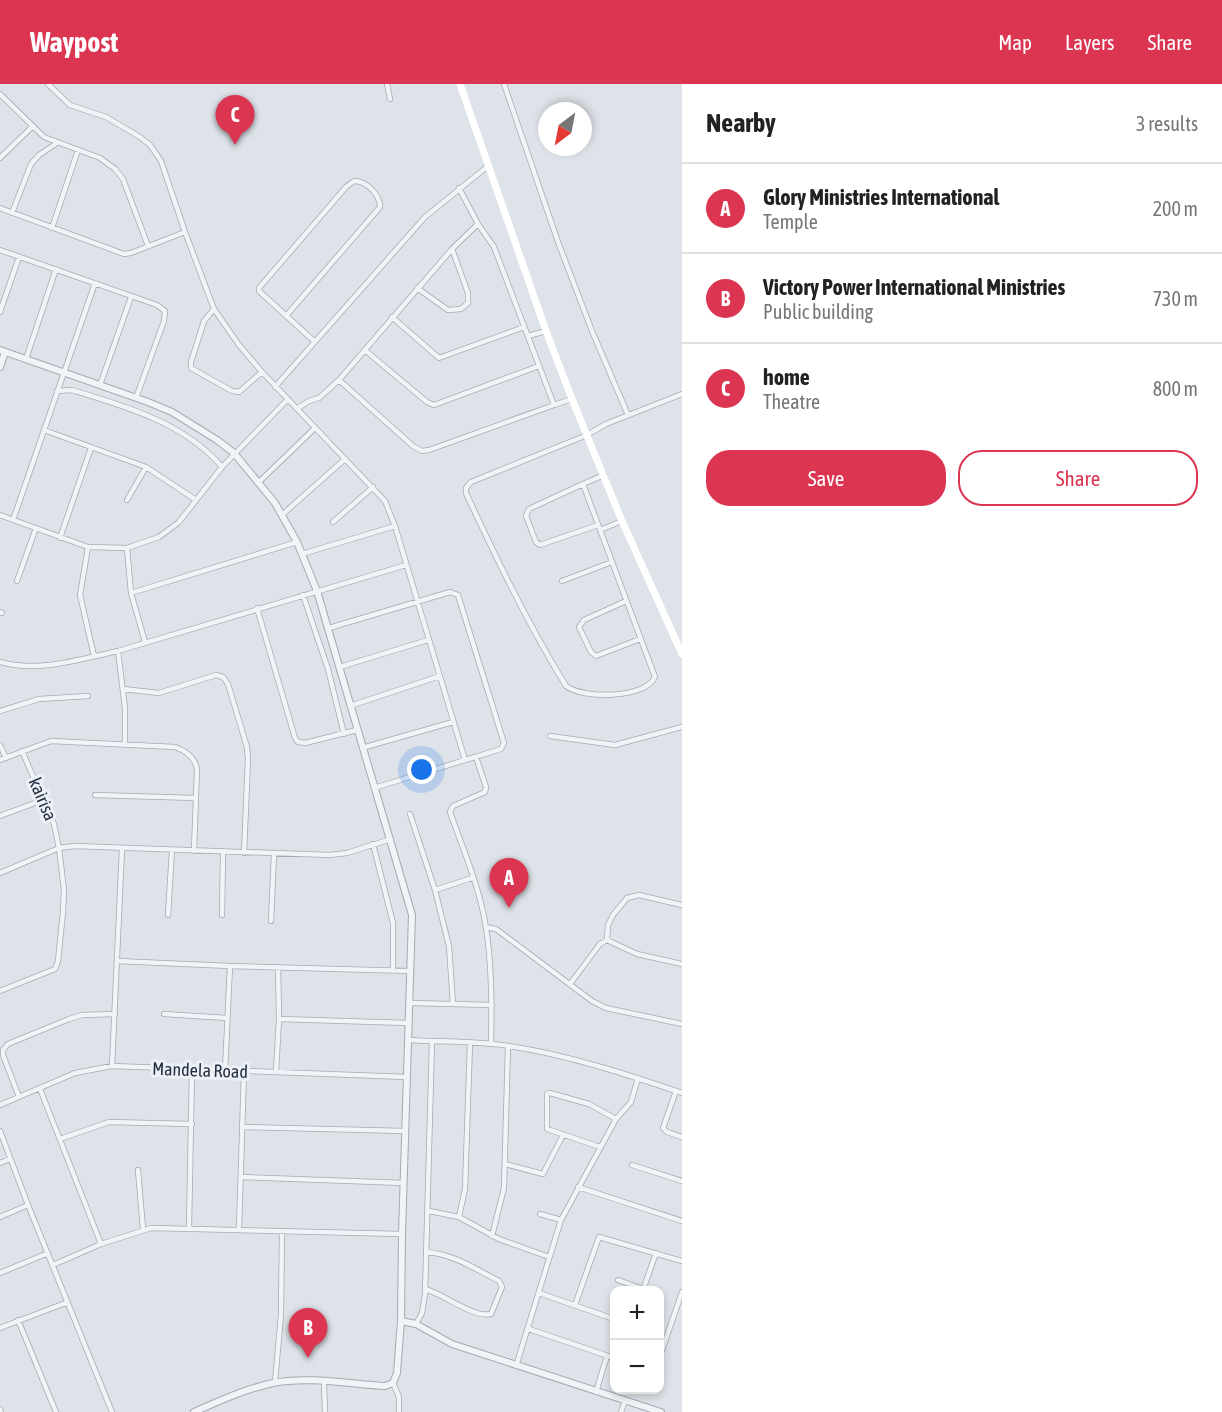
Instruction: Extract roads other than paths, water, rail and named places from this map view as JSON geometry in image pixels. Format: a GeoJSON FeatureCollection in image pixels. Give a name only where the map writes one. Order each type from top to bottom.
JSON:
{"type":"FeatureCollection","features":[{"type":"Feature","properties":{"kind":"main road"},"geometry":{"type":"LineString","coordinates":[[459,84],[572,399],[622,520],[682,654]]}},
{"type":"Feature","properties":{"kind":"street"},"geometry":{"type":"LineString","coordinates":[[48,84],[70,105],[119,123],[150,145],[161,161],[184,232],[214,309],[239,345],[275,387],[298,408],[385,501],[395,526],[465,760]]}},
{"type":"Feature","properties":{"kind":"street"},"geometry":{"type":"LineString","coordinates":[[387,84],[390,99]]}},
{"type":"Feature","properties":{"kind":"street"},"geometry":{"type":"LineString","coordinates":[[504,84],[562,253],[628,415]]}},
{"type":"Feature","properties":{"kind":"street"},"geometry":{"type":"LineString","coordinates":[[1,97],[44,137],[100,158],[119,173],[148,246]]}},
{"type":"Feature","properties":{"kind":"street"},"geometry":{"type":"LineString","coordinates":[[0,158],[32,127]]}},
{"type":"Feature","properties":{"kind":"street"},"geometry":{"type":"LineString","coordinates":[[12,213],[31,164],[39,155],[57,143]]}},
{"type":"Feature","properties":{"kind":"street"},"geometry":{"type":"LineString","coordinates":[[52,228],[78,150]]}},
{"type":"Feature","properties":{"kind":"street"},"geometry":{"type":"LineString","coordinates":[[275,387],[425,217],[488,166]]}},
{"type":"Feature","properties":{"kind":"street"},"geometry":{"type":"LineString","coordinates":[[286,316],[380,207],[378,197],[363,183],[354,181],[346,187],[259,288],[286,316],[315,342]]}},
{"type":"Feature","properties":{"kind":"street"},"geometry":{"type":"LineString","coordinates":[[459,188],[494,248],[554,405]]}},
{"type":"Feature","properties":{"kind":"street"},"geometry":{"type":"LineString","coordinates":[[0,208],[124,254],[184,232]]}},
{"type":"Feature","properties":{"kind":"street"},"geometry":{"type":"LineString","coordinates":[[298,408],[319,398],[339,380],[366,351],[417,288],[478,224]]}},
{"type":"Feature","properties":{"kind":"street"},"geometry":{"type":"LineString","coordinates":[[417,288],[448,310],[461,309],[468,303],[468,293],[452,249]]}},
{"type":"Feature","properties":{"kind":"street"},"geometry":{"type":"LineString","coordinates":[[0,250],[157,305],[165,311],[136,398]]}},
{"type":"Feature","properties":{"kind":"street"},"geometry":{"type":"LineString","coordinates":[[0,312],[19,257]]}},
{"type":"Feature","properties":{"kind":"street"},"geometry":{"type":"LineString","coordinates":[[26,359],[56,270]]}},
{"type":"Feature","properties":{"kind":"street"},"geometry":{"type":"LineString","coordinates":[[13,520],[95,283]]}},
{"type":"Feature","properties":{"kind":"street"},"geometry":{"type":"LineString","coordinates":[[100,385],[131,297]]}},
{"type":"Feature","properties":{"kind":"street"},"geometry":{"type":"LineString","coordinates":[[214,309],[204,321],[191,368],[239,392],[262,372]]}},
{"type":"Feature","properties":{"kind":"street"},"geometry":{"type":"LineString","coordinates":[[392,317],[439,357],[524,327]]}},
{"type":"Feature","properties":{"kind":"street"},"geometry":{"type":"LineString","coordinates":[[528,336],[546,331]]}},
{"type":"Feature","properties":{"kind":"street"},"geometry":{"type":"LineString","coordinates":[[0,367],[2,351],[172,412],[209,435],[234,453],[283,514],[317,591],[412,915],[400,1321],[397,1373],[393,1383],[399,1397],[399,1412]]}},
{"type":"Feature","properties":{"kind":"street"},"geometry":{"type":"LineString","coordinates":[[366,351],[427,402],[434,405],[539,366]]}},
{"type":"Feature","properties":{"kind":"street"},"geometry":{"type":"LineString","coordinates":[[339,380],[413,446],[425,452],[572,399]]}},
{"type":"Feature","properties":{"kind":"street"},"geometry":{"type":"LineString","coordinates":[[57,391],[72,390],[164,423],[197,443],[222,467]]}},
{"type":"Feature","properties":{"kind":"street"},"geometry":{"type":"LineString","coordinates":[[583,484],[654,672],[652,683],[648,687],[618,695],[584,693],[568,689],[525,617],[466,493],[466,488],[471,482],[682,394]]}},
{"type":"Feature","properties":{"kind":"street"},"geometry":{"type":"LineString","coordinates":[[0,515],[88,548],[127,548],[167,532],[179,522],[234,453],[288,399]]}},
{"type":"Feature","properties":{"kind":"street"},"geometry":{"type":"LineString","coordinates":[[259,482],[315,428]]}},
{"type":"Feature","properties":{"kind":"street"},"geometry":{"type":"LineString","coordinates":[[45,430],[146,467],[196,500]]}},
{"type":"Feature","properties":{"kind":"street"},"geometry":{"type":"LineString","coordinates":[[60,538],[91,448]]}},
{"type":"Feature","properties":{"kind":"street"},"geometry":{"type":"LineString","coordinates":[[283,514],[345,459]]}},
{"type":"Feature","properties":{"kind":"street"},"geometry":{"type":"LineString","coordinates":[[128,500],[146,467]]}},
{"type":"Feature","properties":{"kind":"street"},"geometry":{"type":"LineString","coordinates":[[604,475],[529,509],[526,513],[529,525],[536,542],[540,545],[622,520]]}},
{"type":"Feature","properties":{"kind":"street"},"geometry":{"type":"LineString","coordinates":[[333,522],[373,487]]}},
{"type":"Feature","properties":{"kind":"street"},"geometry":{"type":"LineString","coordinates":[[302,554],[395,526]]}},
{"type":"Feature","properties":{"kind":"street"},"geometry":{"type":"LineString","coordinates":[[17,581],[36,528]]}},
{"type":"Feature","properties":{"kind":"street"},"geometry":{"type":"LineString","coordinates":[[131,593],[297,542]]}},
{"type":"Feature","properties":{"kind":"street"},"geometry":{"type":"LineString","coordinates":[[88,548],[80,595],[93,656]]}},
{"type":"Feature","properties":{"kind":"street"},"geometry":{"type":"LineString","coordinates":[[127,548],[131,593],[144,642]]}},
{"type":"Feature","properties":{"kind":"street"},"geometry":{"type":"LineString","coordinates":[[562,581],[612,562]]}},
{"type":"Feature","properties":{"kind":"street"},"geometry":{"type":"LineString","coordinates":[[0,662],[40,666],[118,651],[406,565]]}},
{"type":"Feature","properties":{"kind":"street"},"geometry":{"type":"LineString","coordinates":[[329,628],[450,592],[458,595],[504,743],[501,749],[374,788]]}},
{"type":"Feature","properties":{"kind":"street"},"geometry":{"type":"LineString","coordinates":[[303,595],[328,669],[344,734]]}},
{"type":"Feature","properties":{"kind":"street"},"geometry":{"type":"LineString","coordinates":[[626,601],[584,620],[579,627],[591,652],[596,656],[640,639]]}},
{"type":"Feature","properties":{"kind":"street"},"geometry":{"type":"LineString","coordinates":[[257,608],[298,742],[305,743],[357,730]]}},
{"type":"Feature","properties":{"kind":"street"},"geometry":{"type":"LineString","coordinates":[[340,667],[428,640]]}},
{"type":"Feature","properties":{"kind":"street"},"geometry":{"type":"LineString","coordinates":[[118,651],[123,689],[124,744]]}},
{"type":"Feature","properties":{"kind":"street"},"geometry":{"type":"LineString","coordinates":[[123,689],[159,693],[216,675],[224,677],[247,747],[244,853]]}},
{"type":"Feature","properties":{"kind":"street"},"geometry":{"type":"LineString","coordinates":[[350,706],[440,676]]}},
{"type":"Feature","properties":{"kind":"street"},"geometry":{"type":"LineString","coordinates":[[0,711],[39,699],[88,696]]}},
{"type":"Feature","properties":{"kind":"street"},"geometry":{"type":"LineString","coordinates":[[362,748],[453,722]]}},
{"type":"Feature","properties":{"kind":"street"},"geometry":{"type":"LineString","coordinates":[[549,736],[615,745],[682,727]]}},
{"type":"Feature","properties":{"kind":"street"},"geometry":{"type":"LineString","coordinates":[[0,760],[51,741],[175,747],[193,760],[197,769],[194,851]]}},
{"type":"Feature","properties":{"kind":"street"},"geometry":{"type":"LineString","coordinates":[[0,745],[6,758]]}},
{"type":"Feature","properties":{"kind":"street","name":"kairisa"},"geometry":{"type":"LineString","coordinates":[[0,991],[50,972],[57,965],[63,912],[64,890],[54,824],[22,751]]}},
{"type":"Feature","properties":{"kind":"street"},"geometry":{"type":"LineString","coordinates":[[476,757],[486,787],[485,792],[453,806],[450,812],[486,927],[492,1005],[491,1044]]}},
{"type":"Feature","properties":{"kind":"street"},"geometry":{"type":"LineString","coordinates":[[95,795],[195,798]]}},
{"type":"Feature","properties":{"kind":"street"},"geometry":{"type":"LineString","coordinates":[[0,816],[43,800]]}},
{"type":"Feature","properties":{"kind":"street"},"geometry":{"type":"LineString","coordinates":[[410,814],[435,890],[449,946],[453,1004]]}},
{"type":"Feature","properties":{"kind":"street"},"geometry":{"type":"LineString","coordinates":[[0,873],[59,848],[84,846],[223,853],[338,855],[391,839]]}},
{"type":"Feature","properties":{"kind":"street"},"geometry":{"type":"LineString","coordinates":[[373,844],[393,923],[393,970]]}},
{"type":"Feature","properties":{"kind":"street"},"geometry":{"type":"LineString","coordinates":[[112,1066],[122,849]]}},
{"type":"Feature","properties":{"kind":"street"},"geometry":{"type":"LineString","coordinates":[[168,915],[172,850]]}},
{"type":"Feature","properties":{"kind":"street"},"geometry":{"type":"LineString","coordinates":[[222,915],[223,853]]}},
{"type":"Feature","properties":{"kind":"street"},"geometry":{"type":"LineString","coordinates":[[271,921],[274,854]]}},
{"type":"Feature","properties":{"kind":"street"},"geometry":{"type":"LineString","coordinates":[[435,890],[472,878]]}},
{"type":"Feature","properties":{"kind":"street"},"geometry":{"type":"LineString","coordinates":[[607,940],[608,925],[627,898],[639,895],[682,905]]}},
{"type":"Feature","properties":{"kind":"street"},"geometry":{"type":"LineString","coordinates":[[486,927],[496,929],[592,1001],[606,1008],[682,1024]]}},
{"type":"Feature","properties":{"kind":"street"},"geometry":{"type":"LineString","coordinates":[[570,984],[600,944],[607,940]]}},
{"type":"Feature","properties":{"kind":"street"},"geometry":{"type":"LineString","coordinates":[[607,940],[637,954],[682,964]]}},
{"type":"Feature","properties":{"kind":"street"},"geometry":{"type":"LineString","coordinates":[[117,961],[411,971]]}},
{"type":"Feature","properties":{"kind":"street"},"geometry":{"type":"LineString","coordinates":[[225,1071],[230,966]]}},
{"type":"Feature","properties":{"kind":"street"},"geometry":{"type":"LineString","coordinates":[[276,1072],[279,1019],[278,967]]}},
{"type":"Feature","properties":{"kind":"street"},"geometry":{"type":"LineString","coordinates":[[410,1003],[492,1005]]}},
{"type":"Feature","properties":{"kind":"street"},"geometry":{"type":"LineString","coordinates":[[19,1097],[3,1055],[3,1050],[8,1044],[82,1015],[115,1014]]}},
{"type":"Feature","properties":{"kind":"street"},"geometry":{"type":"LineString","coordinates":[[164,1014],[227,1018]]}},
{"type":"Feature","properties":{"kind":"street"},"geometry":{"type":"LineString","coordinates":[[279,1019],[408,1023]]}},
{"type":"Feature","properties":{"kind":"street"},"geometry":{"type":"LineString","coordinates":[[408,1040],[508,1046],[638,1078],[682,1093]]}},
{"type":"Feature","properties":{"kind":"street"},"geometry":{"type":"LineString","coordinates":[[416,1324],[422,1313],[425,1289],[432,1042]]}},
{"type":"Feature","properties":{"kind":"street"},"geometry":{"type":"LineString","coordinates":[[459,1217],[465,1189],[470,1043]]}},
{"type":"Feature","properties":{"kind":"street"},"geometry":{"type":"LineString","coordinates":[[492,1236],[503,1198],[508,1046]]}},
{"type":"Feature","properties":{"kind":"street","name":"Mandela Road"},"geometry":{"type":"LineString","coordinates":[[0,1105],[75,1074],[112,1066],[407,1077]]}},
{"type":"Feature","properties":{"kind":"street"},"geometry":{"type":"LineString","coordinates":[[189,1227],[192,1070]]}},
{"type":"Feature","properties":{"kind":"street"},"geometry":{"type":"LineString","coordinates":[[239,1229],[244,1071]]}},
{"type":"Feature","properties":{"kind":"street"},"geometry":{"type":"LineString","coordinates":[[516,1366],[561,1220],[616,1119],[631,1102],[638,1078]]}},
{"type":"Feature","properties":{"kind":"street"},"geometry":{"type":"LineString","coordinates":[[40,1089],[101,1244]]}},
{"type":"Feature","properties":{"kind":"street"},"geometry":{"type":"LineString","coordinates":[[676,1091],[663,1128],[667,1132],[682,1137]]}},
{"type":"Feature","properties":{"kind":"street"},"geometry":{"type":"LineString","coordinates":[[600,1147],[563,1136],[546,1128],[545,1099],[547,1093],[589,1104],[616,1119]]}},
{"type":"Feature","properties":{"kind":"street"},"geometry":{"type":"LineString","coordinates":[[60,1139],[109,1122],[192,1124]]}},
{"type":"Feature","properties":{"kind":"street"},"geometry":{"type":"LineString","coordinates":[[244,1127],[405,1131]]}},
{"type":"Feature","properties":{"kind":"street"},"geometry":{"type":"LineString","coordinates":[[0,1131],[112,1412]]}},
{"type":"Feature","properties":{"kind":"street"},"geometry":{"type":"LineString","coordinates":[[505,1164],[543,1174],[563,1136]]}},
{"type":"Feature","properties":{"kind":"street"},"geometry":{"type":"LineString","coordinates":[[0,1163],[10,1159]]}},
{"type":"Feature","properties":{"kind":"street"},"geometry":{"type":"LineString","coordinates":[[632,1165],[682,1181]]}},
{"type":"Feature","properties":{"kind":"street"},"geometry":{"type":"LineString","coordinates":[[138,1170],[143,1229]]}},
{"type":"Feature","properties":{"kind":"street"},"geometry":{"type":"LineString","coordinates":[[242,1177],[404,1183]]}},
{"type":"Feature","properties":{"kind":"street"},"geometry":{"type":"LineString","coordinates":[[578,1187],[682,1221]]}},
{"type":"Feature","properties":{"kind":"street"},"geometry":{"type":"LineString","coordinates":[[0,1217],[28,1205]]}},
{"type":"Feature","properties":{"kind":"street"},"geometry":{"type":"LineString","coordinates":[[429,1211],[459,1217],[492,1236],[549,1257]]}},
{"type":"Feature","properties":{"kind":"street"},"geometry":{"type":"LineString","coordinates":[[540,1214],[561,1220]]}},
{"type":"Feature","properties":{"kind":"street"},"geometry":{"type":"LineString","coordinates":[[53,1265],[143,1229],[189,1227],[402,1234]]}},
{"type":"Feature","properties":{"kind":"street"},"geometry":{"type":"LineString","coordinates":[[275,1382],[281,1315],[282,1231]]}},
{"type":"Feature","properties":{"kind":"street"},"geometry":{"type":"LineString","coordinates":[[574,1305],[598,1237],[682,1261]]}},
{"type":"Feature","properties":{"kind":"street"},"geometry":{"type":"LineString","coordinates":[[425,1289],[441,1294],[478,1313],[489,1315],[502,1287],[499,1281],[458,1259],[426,1252]]}},
{"type":"Feature","properties":{"kind":"street"},"geometry":{"type":"LineString","coordinates":[[0,1273],[48,1253]]}},
{"type":"Feature","properties":{"kind":"street"},"geometry":{"type":"LineString","coordinates":[[644,1286],[656,1253]]}},
{"type":"Feature","properties":{"kind":"street"},"geometry":{"type":"LineString","coordinates":[[618,1280],[633,1286]]}},
{"type":"Feature","properties":{"kind":"street"},"geometry":{"type":"LineString","coordinates":[[664,1344],[682,1292]]}},
{"type":"Feature","properties":{"kind":"street"},"geometry":{"type":"LineString","coordinates":[[539,1293],[610,1317]]}},
{"type":"Feature","properties":{"kind":"street"},"geometry":{"type":"LineString","coordinates":[[0,1328],[68,1302]]}},
{"type":"Feature","properties":{"kind":"street"},"geometry":{"type":"LineString","coordinates":[[18,1320],[56,1412]]}},
{"type":"Feature","properties":{"kind":"street"},"geometry":{"type":"LineString","coordinates":[[400,1321],[416,1324],[452,1344],[661,1412]]}},
{"type":"Feature","properties":{"kind":"street"},"geometry":{"type":"LineString","coordinates":[[529,1329],[610,1357]]}},
{"type":"Feature","properties":{"kind":"street"},"geometry":{"type":"LineString","coordinates":[[596,1392],[607,1356]]}},
{"type":"Feature","properties":{"kind":"street"},"geometry":{"type":"LineString","coordinates":[[194,1412],[248,1389],[275,1382],[385,1386],[393,1383]]}},
{"type":"Feature","properties":{"kind":"street"},"geometry":{"type":"LineString","coordinates":[[324,1382],[325,1412]]}},
{"type":"Feature","properties":{"kind":"street"},"geometry":{"type":"LineString","coordinates":[[621,1412],[625,1401]]}},
{"type":"Feature","properties":{"kind":"place","name":"home"},"geometry":{"type":"Point","coordinates":[235,145]}},
{"type":"Feature","properties":{"kind":"place","name":"Glory Ministries International"},"geometry":{"type":"Point","coordinates":[509,908]}},
{"type":"Feature","properties":{"kind":"place","name":"Victory Power International Ministries"},"geometry":{"type":"Point","coordinates":[308,1358]}}]}
